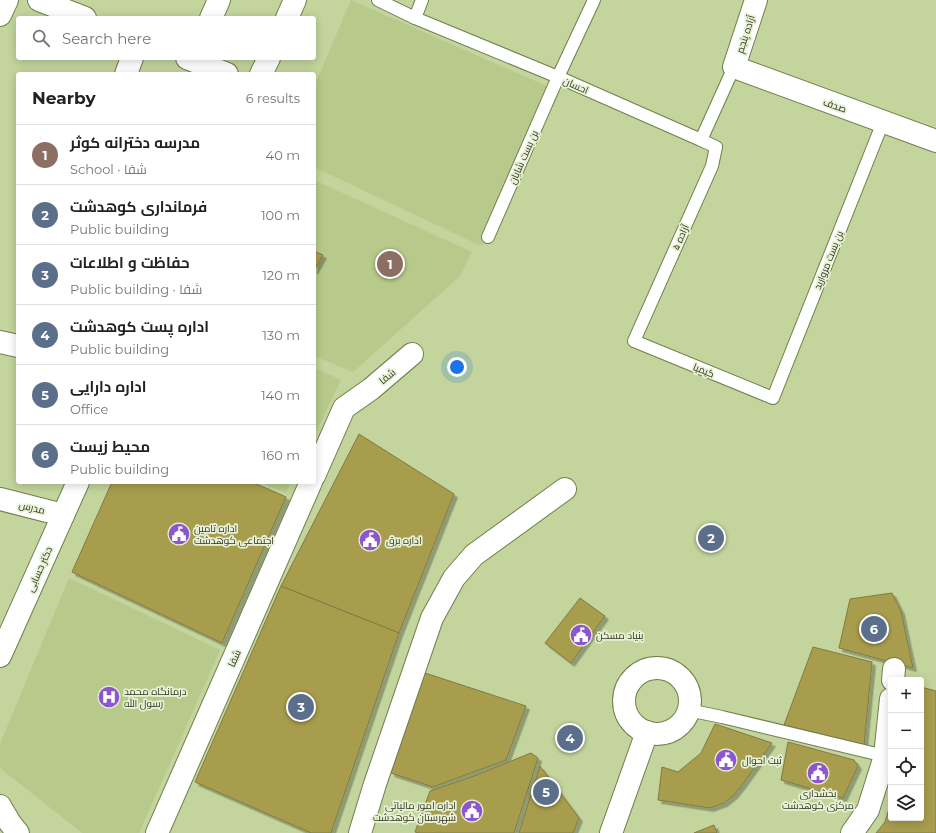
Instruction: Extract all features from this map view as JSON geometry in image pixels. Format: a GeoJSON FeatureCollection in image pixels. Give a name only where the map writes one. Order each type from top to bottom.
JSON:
{"type":"FeatureCollection","features":[{"type":"Feature","properties":{"kind":"street"},"geometry":{"type":"LineString","coordinates":[[0,15],[7,0]]}},
{"type":"Feature","properties":{"kind":"street"},"geometry":{"type":"LineString","coordinates":[[39,0],[80,16]]}},
{"type":"Feature","properties":{"kind":"street"},"geometry":{"type":"LineString","coordinates":[[212,16],[219,0]]}},
{"type":"Feature","properties":{"kind":"street"},"geometry":{"type":"LineString","coordinates":[[288,16],[295,0]]}},
{"type":"Feature","properties":{"kind":"street","name":"آزاده پنجم"},"geometry":{"type":"LineString","coordinates":[[734,67],[756,0]]}},
{"type":"Feature","properties":{"kind":"street"},"geometry":{"type":"LineString","coordinates":[[127,72],[131,60]]}},
{"type":"Feature","properties":{"kind":"street"},"geometry":{"type":"LineString","coordinates":[[193,60],[222,72]]}},
{"type":"Feature","properties":{"kind":"street"},"geometry":{"type":"LineString","coordinates":[[263,72],[268,60]]}},
{"type":"Feature","properties":{"kind":"street","name":"صدف"},"geometry":{"type":"LineString","coordinates":[[734,67],[936,141]]}},
{"type":"Feature","properties":{"kind":"street"},"geometry":{"type":"LineString","coordinates":[[0,342],[16,346]]}},
{"type":"Feature","properties":{"kind":"street","name":"شفا"},"geometry":{"type":"LineString","coordinates":[[316,471],[344,408],[371,389],[412,354]]}},
{"type":"Feature","properties":{"kind":"street","name":"دکتر حسابی"},"geometry":{"type":"LineString","coordinates":[[0,656],[77,484]]}},
{"type":"Feature","properties":{"kind":"street","name":"شفا"},"geometry":{"type":"LineString","coordinates":[[157,833],[310,484]]}},
{"type":"Feature","properties":{"kind":"street"},"geometry":{"type":"LineString","coordinates":[[360,833],[375,784],[432,618],[454,578],[474,555],[565,489]]}},
{"type":"Feature","properties":{"kind":"street","name":"مدرس"},"geometry":{"type":"LineString","coordinates":[[0,499],[63,515]]}},
{"type":"Feature","properties":{"kind":"street"},"geometry":{"type":"LineString","coordinates":[[655,668],[665,669],[675,673],[682,680],[690,700],[688,710],[684,720],[677,727],[668,732],[658,734],[647,732],[631,722],[626,713],[624,704],[625,693],[629,684],[644,670],[655,668]]}},
{"type":"Feature","properties":{"kind":"street"},"geometry":{"type":"LineString","coordinates":[[852,833],[868,810],[885,756],[890,713]]}},
{"type":"Feature","properties":{"kind":"street"},"geometry":{"type":"LineString","coordinates":[[611,833],[647,732]]}},
{"type":"Feature","properties":{"kind":"street"},"geometry":{"type":"LineString","coordinates":[[0,806],[18,833]]}},
{"type":"Feature","properties":{"kind":"lane","name":"احسان"},"geometry":{"type":"LineString","coordinates":[[378,0],[415,18],[701,140]]}},
{"type":"Feature","properties":{"kind":"lane"},"geometry":{"type":"LineString","coordinates":[[415,18],[422,0]]}},
{"type":"Feature","properties":{"kind":"lane","name":"بن بست شایان"},"geometry":{"type":"LineString","coordinates":[[488,237],[594,0]]}},
{"type":"Feature","properties":{"kind":"lane"},"geometry":{"type":"LineString","coordinates":[[701,140],[734,67]]}},
{"type":"Feature","properties":{"kind":"lane","name":"بن بست مروارید"},"geometry":{"type":"LineString","coordinates":[[773,398],[883,122]]}},
{"type":"Feature","properties":{"kind":"lane","name":"آزاده ۵"},"geometry":{"type":"LineString","coordinates":[[634,341],[712,166],[716,147],[701,140]]}},
{"type":"Feature","properties":{"kind":"lane","name":"کیمیا"},"geometry":{"type":"LineString","coordinates":[[634,341],[773,398]]}},
{"type":"Feature","properties":{"kind":"lane"},"geometry":{"type":"LineString","coordinates":[[688,710],[885,756]]}},
{"type":"Feature","properties":{"kind":"shaded area"},"geometry":{"type":"Polygon","coordinates":[[[351,0],[560,92],[489,243],[479,245],[316,168],[316,82],[351,0]]]}},
{"type":"Feature","properties":{"kind":"shaded area"},"geometry":{"type":"Polygon","coordinates":[[[316,181],[472,252],[459,277],[353,372],[316,357],[316,181]]]}},
{"type":"Feature","properties":{"kind":"shaded area"},"geometry":{"type":"Polygon","coordinates":[[[316,368],[341,380],[316,432],[316,368]]]}},
{"type":"Feature","properties":{"kind":"shaded area"},"geometry":{"type":"Polygon","coordinates":[[[265,484],[290,484],[286,493],[265,484]]]}},
{"type":"Feature","properties":{"kind":"shaded area","name":"درمانگاه محمد رسول الله"},"geometry":{"type":"Polygon","coordinates":[[[69,578],[220,650],[139,833],[82,833],[0,768],[0,744],[69,578]]]}},
{"type":"Feature","properties":{"kind":"building"},"geometry":{"type":"Polygon","coordinates":[[[316,252],[323,255],[316,267],[316,252]]]}},
{"type":"Feature","properties":{"kind":"building","name":"اداره برق"},"geometry":{"type":"Polygon","coordinates":[[[359,434],[454,494],[399,633],[281,586],[359,434]]]}},
{"type":"Feature","properties":{"kind":"building","name":"اداره تامین اجتماعی کوهدشت"},"geometry":{"type":"Polygon","coordinates":[[[111,484],[257,484],[286,497],[222,643],[72,572],[111,484]]]}},
{"type":"Feature","properties":{"kind":"building"},"geometry":{"type":"Polygon","coordinates":[[[281,586],[399,633],[331,833],[311,833],[195,782],[281,586]]]}},
{"type":"Feature","properties":{"kind":"building"},"geometry":{"type":"Polygon","coordinates":[[[892,593],[901,611],[913,668],[839,648],[850,599],[892,593]]]}},
{"type":"Feature","properties":{"kind":"building"},"geometry":{"type":"Polygon","coordinates":[[[580,598],[605,616],[571,663],[545,643],[580,598]]]}},
{"type":"Feature","properties":{"kind":"building"},"geometry":{"type":"Polygon","coordinates":[[[813,647],[872,662],[864,745],[784,725],[813,647]]]}},
{"type":"Feature","properties":{"kind":"building"},"geometry":{"type":"Polygon","coordinates":[[[425,673],[526,706],[506,760],[433,787],[391,773],[425,673]]]}},
{"type":"Feature","properties":{"kind":"building"},"geometry":{"type":"Polygon","coordinates":[[[924,688],[936,691],[936,833],[876,833],[885,822],[888,812],[888,821],[924,821],[924,688]]]}},
{"type":"Feature","properties":{"kind":"building","name":"ثبت احوال"},"geometry":{"type":"Polygon","coordinates":[[[715,724],[772,743],[734,795],[724,803],[710,808],[658,800],[662,767],[678,772],[701,753],[715,724]]]}},
{"type":"Feature","properties":{"kind":"building","name":"بخشداری مرکزی کوهدشت"},"geometry":{"type":"Polygon","coordinates":[[[788,742],[854,760],[858,766],[843,798],[781,780],[788,742]]]}},
{"type":"Feature","properties":{"kind":"building","name":"اداره امور مالیاتی شهرستان کوهدشت"},"geometry":{"type":"Polygon","coordinates":[[[531,753],[538,758],[514,833],[415,832],[430,791],[474,776],[531,753]]]}},
{"type":"Feature","properties":{"kind":"building"},"geometry":{"type":"Polygon","coordinates":[[[540,766],[579,818],[573,833],[519,833],[540,766]]]}},
{"type":"Feature","properties":{"kind":"building"},"geometry":{"type":"Polygon","coordinates":[[[714,825],[717,833],[694,833],[714,825]]]}},
{"type":"Feature","properties":{"kind":"place","name":"مدرسه دخترانه کوثر"},"geometry":{"type":"Point","coordinates":[390,264]}},
{"type":"Feature","properties":{"kind":"place","name":"اداره تامین اجتماعی کوهدشت"},"geometry":{"type":"Point","coordinates":[179,534]}},
{"type":"Feature","properties":{"kind":"place","name":"فرمانداری کوهدشت"},"geometry":{"type":"Point","coordinates":[711,538]}},
{"type":"Feature","properties":{"kind":"place","name":"اداره برق"},"geometry":{"type":"Point","coordinates":[370,540]}},
{"type":"Feature","properties":{"kind":"place","name":"محیط زیست"},"geometry":{"type":"Point","coordinates":[874,629]}},
{"type":"Feature","properties":{"kind":"place","name":"بنیاد مسکن"},"geometry":{"type":"Point","coordinates":[581,635]}},
{"type":"Feature","properties":{"kind":"place","name":"درمانگاه محمد رسول الله"},"geometry":{"type":"Point","coordinates":[109,697]}},
{"type":"Feature","properties":{"kind":"place","name":"حفاظت و اطلاعات"},"geometry":{"type":"Point","coordinates":[301,707]}},
{"type":"Feature","properties":{"kind":"place","name":"اداره پست کوهدشت"},"geometry":{"type":"Point","coordinates":[570,738]}},
{"type":"Feature","properties":{"kind":"place","name":"ثبت احوال"},"geometry":{"type":"Point","coordinates":[726,760]}},
{"type":"Feature","properties":{"kind":"place","name":"بخشداری مرکزی کوهدشت"},"geometry":{"type":"Point","coordinates":[818,773]}},
{"type":"Feature","properties":{"kind":"place","name":"اداره دارایی"},"geometry":{"type":"Point","coordinates":[546,792]}},
{"type":"Feature","properties":{"kind":"place","name":"اداره امور مالیاتی شهرستان کوهدشت"},"geometry":{"type":"Point","coordinates":[472,811]}}]}
